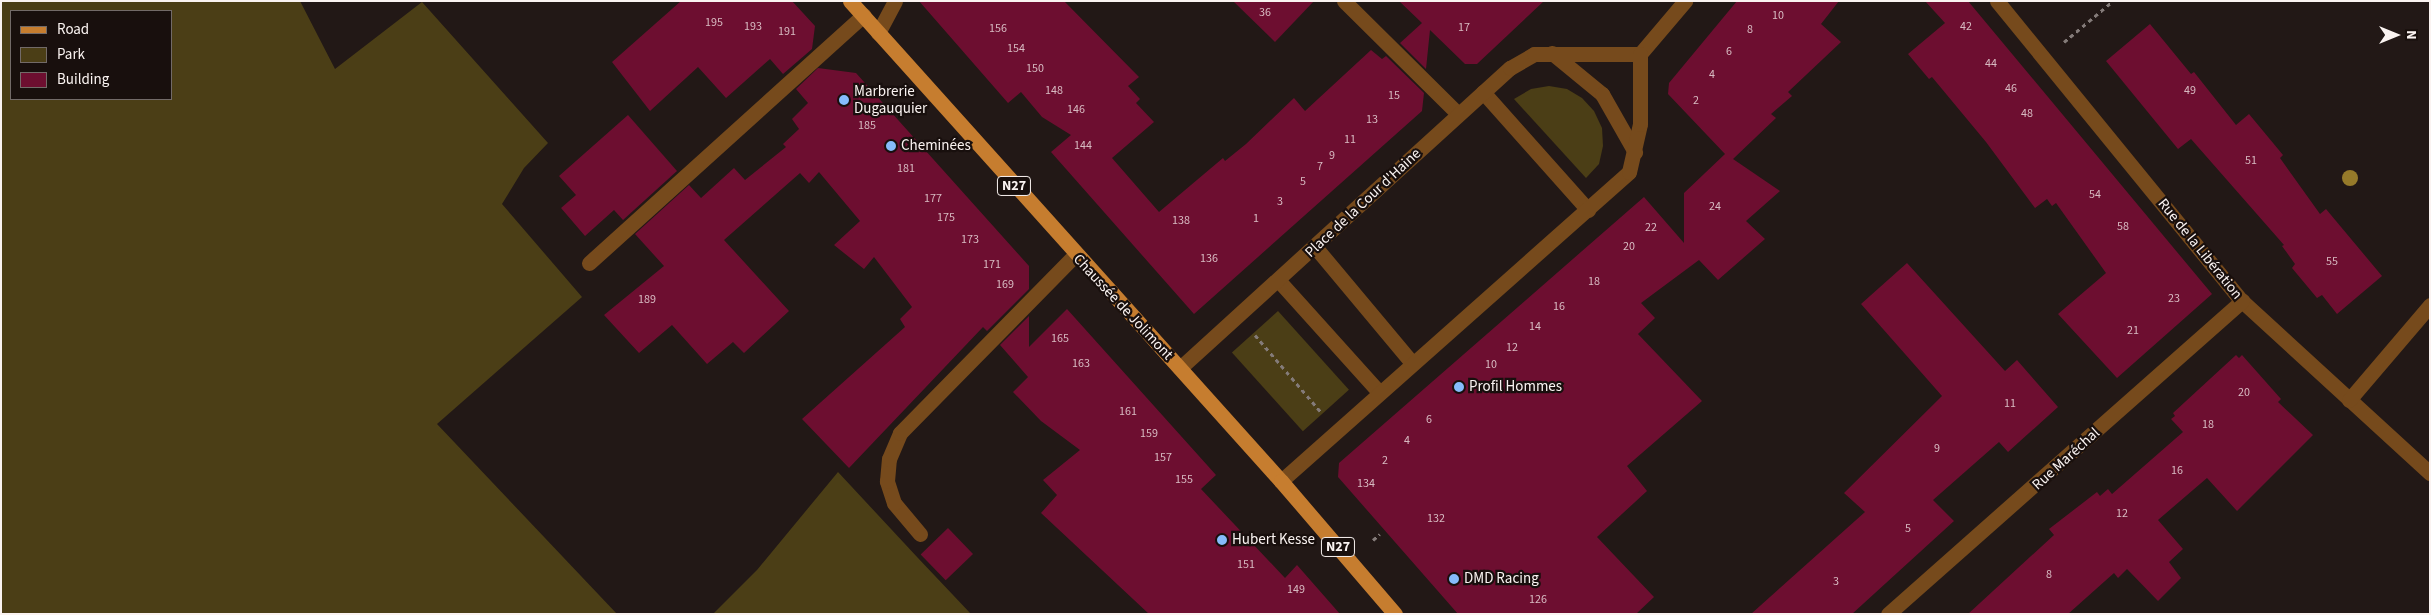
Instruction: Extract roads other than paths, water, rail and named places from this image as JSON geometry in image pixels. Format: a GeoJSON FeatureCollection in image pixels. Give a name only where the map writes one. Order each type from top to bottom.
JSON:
{"type":"FeatureCollection","features":[{"type":"Feature","properties":{"kind":"main road","name":"Chaussée de Jolimont"},"geometry":{"type":"LineString","coordinates":[[850,1],[1075,255],[1180,368],[1395,614]]}},
{"type":"Feature","properties":{"kind":"street"},"geometry":{"type":"LineString","coordinates":[[878,33],[895,1]]}},
{"type":"Feature","properties":{"kind":"street"},"geometry":{"type":"LineString","coordinates":[[1344,1],[1458,114]]}},
{"type":"Feature","properties":{"kind":"street"},"geometry":{"type":"LineString","coordinates":[[1280,481],[1378,392],[1588,210],[1629,172],[1640,124],[1640,54],[1685,1]]}},
{"type":"Feature","properties":{"kind":"street","name":"Rue de la Libération"},"geometry":{"type":"LineString","coordinates":[[1997,1],[2242,301],[2430,473]]}},
{"type":"Feature","properties":{"kind":"street"},"geometry":{"type":"LineString","coordinates":[[589,262],[862,15]]}},
{"type":"Feature","properties":{"kind":"street"},"geometry":{"type":"LineString","coordinates":[[1552,53],[1602,94],[1635,152]]}},
{"type":"Feature","properties":{"kind":"street","name":"Place de la Cour d'Haine"},"geometry":{"type":"LineString","coordinates":[[1180,368],[1240,318],[1458,114],[1510,68],[1534,54],[1640,54]]}},
{"type":"Feature","properties":{"kind":"street"},"geometry":{"type":"LineString","coordinates":[[1483,92],[1588,210]]}},
{"type":"Feature","properties":{"kind":"street"},"geometry":{"type":"LineString","coordinates":[[1316,248],[1412,363]]}},
{"type":"Feature","properties":{"kind":"street"},"geometry":{"type":"LineString","coordinates":[[920,534],[894,503],[887,481],[889,459],[900,433],[1075,255]]}},
{"type":"Feature","properties":{"kind":"street"},"geometry":{"type":"LineString","coordinates":[[1279,281],[1378,392]]}},
{"type":"Feature","properties":{"kind":"street","name":"Rue Maréchal"},"geometry":{"type":"LineString","coordinates":[[1888,614],[2242,301]]}},
{"type":"Feature","properties":{"kind":"street"},"geometry":{"type":"LineString","coordinates":[[2349,400],[2430,305]]}},
{"type":"Feature","properties":{"kind":"place","name":"Marbrerie Dugauquier"},"geometry":{"type":"Point","coordinates":[844,100]}},
{"type":"Feature","properties":{"kind":"place","name":"Cheminées"},"geometry":{"type":"Point","coordinates":[891,146]}},
{"type":"Feature","properties":{"kind":"place","name":"Profil Hommes"},"geometry":{"type":"Point","coordinates":[1459,387]}},
{"type":"Feature","properties":{"kind":"place","name":"Hubert Kesse"},"geometry":{"type":"Point","coordinates":[1222,540]}},
{"type":"Feature","properties":{"kind":"place","name":"DMD Racing"},"geometry":{"type":"Point","coordinates":[1454,579]}}]}
